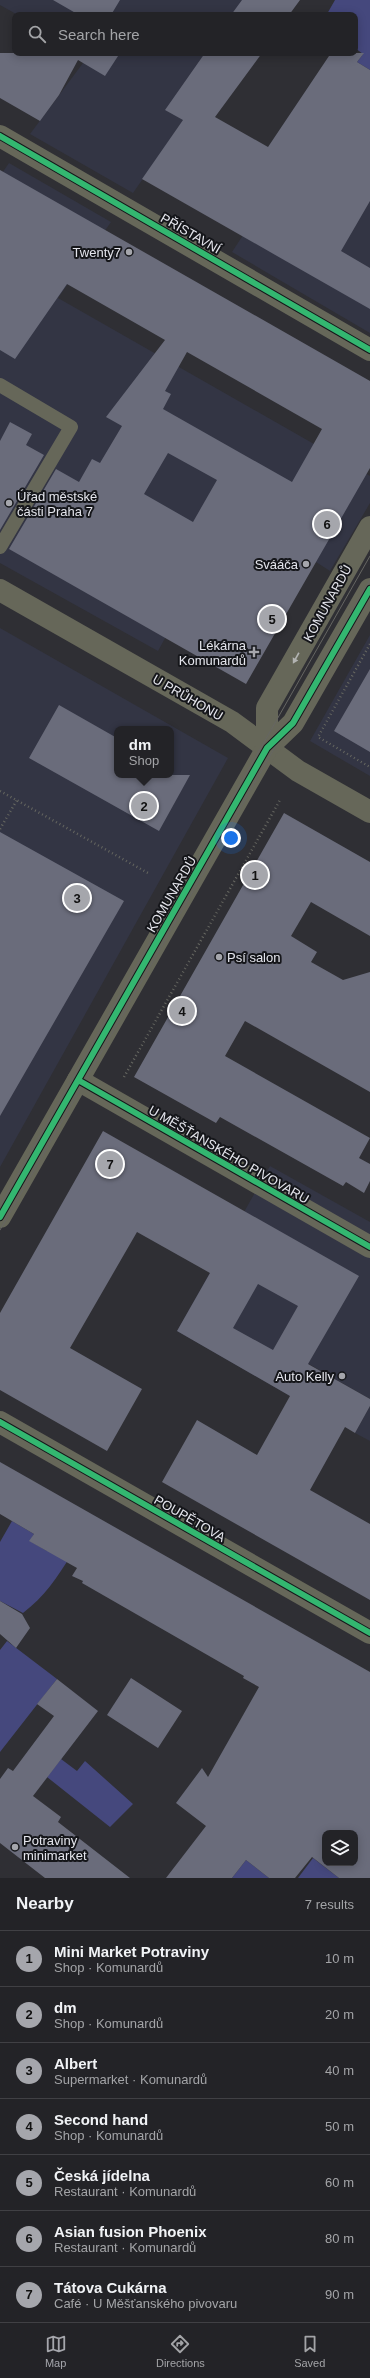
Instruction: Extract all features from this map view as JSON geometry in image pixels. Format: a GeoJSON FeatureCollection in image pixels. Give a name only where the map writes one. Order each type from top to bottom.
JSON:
{"type":"FeatureCollection","features":[{"type":"Feature","properties":{"kind":"street","name":"PŘÍSTAVNÍ"},"geometry":{"type":"LineString","coordinates":[[0,136],[370,350]]}},
{"type":"Feature","properties":{"kind":"street","name":"KOMUNARDŮ"},"geometry":{"type":"LineString","coordinates":[[267,748],[268,708],[370,527]]}},
{"type":"Feature","properties":{"kind":"street","name":"KOMUNARDŮ"},"geometry":{"type":"LineString","coordinates":[[0,1217],[267,748],[293,723],[370,589]]}},
{"type":"Feature","properties":{"kind":"street","name":"U PRŮHONU"},"geometry":{"type":"LineString","coordinates":[[0,590],[232,722],[298,771],[370,812]]}},
{"type":"Feature","properties":{"kind":"street","name":"U MĚŠŤANSKÉHO PIVOVARU"},"geometry":{"type":"LineString","coordinates":[[78,1080],[370,1247]]}},
{"type":"Feature","properties":{"kind":"street","name":"POUPĚTOVA"},"geometry":{"type":"LineString","coordinates":[[0,1422],[370,1633]]}},
{"type":"Feature","properties":{"kind":"lane"},"geometry":{"type":"LineString","coordinates":[[0,385],[72,428],[0,547]]}},
{"type":"Feature","properties":{"kind":"path"},"geometry":{"type":"LineString","coordinates":[[370,644],[318,737],[370,767]]}},
{"type":"Feature","properties":{"kind":"path"},"geometry":{"type":"LineString","coordinates":[[0,791],[148,873]]}},
{"type":"Feature","properties":{"kind":"path"},"geometry":{"type":"LineString","coordinates":[[0,828],[16,800]]}},
{"type":"Feature","properties":{"kind":"path"},"geometry":{"type":"LineString","coordinates":[[124,1077],[280,800]]}},
{"type":"Feature","properties":{"kind":"shaded area"},"geometry":{"type":"Polygon","coordinates":[[[0,0],[267,0],[259,12],[13,12],[0,5],[0,0]]]}},
{"type":"Feature","properties":{"kind":"shaded area"},"geometry":{"type":"Polygon","coordinates":[[[335,0],[370,0],[370,70],[357,62],[363,54],[358,50],[358,12],[328,12],[335,0]]]}},
{"type":"Feature","properties":{"kind":"shaded area"},"geometry":{"type":"Polygon","coordinates":[[[88,56],[228,56],[133,193],[30,134],[88,56]]]}},
{"type":"Feature","properties":{"kind":"shaded area"},"geometry":{"type":"Polygon","coordinates":[[[357,62],[370,70],[370,333],[232,252],[357,62]]]}},
{"type":"Feature","properties":{"kind":"shaded area"},"geometry":{"type":"Polygon","coordinates":[[[9,163],[111,222],[58,298],[370,476],[370,503],[330,571],[316,562],[186,600],[158,651],[0,563],[0,176],[9,163]]]}},
{"type":"Feature","properties":{"kind":"shaded area"},"geometry":{"type":"Polygon","coordinates":[[[0,628],[172,726],[114,726],[114,778],[174,778],[174,727],[228,758],[0,1167],[0,628]]]}},
{"type":"Feature","properties":{"kind":"shaded area"},"geometry":{"type":"Polygon","coordinates":[[[370,635],[370,776],[310,741],[370,635]]]}},
{"type":"Feature","properties":{"kind":"shaded area"},"geometry":{"type":"Polygon","coordinates":[[[270,1166],[370,1222],[370,1399],[309,1364],[290,1396],[177,1331],[270,1166]]]}},
{"type":"Feature","properties":{"kind":"shaded area"},"geometry":{"type":"Polygon","coordinates":[[[370,1406],[370,1441],[355,1433],[370,1406]]]}},
{"type":"Feature","properties":{"kind":"shaded area"},"geometry":{"type":"Polygon","coordinates":[[[12,1521],[34,1534],[30,1541],[47,1551],[52,1544],[71,1555],[50,1587],[31,1607],[23,1613],[0,1601],[0,1542],[12,1521]]]}},
{"type":"Feature","properties":{"kind":"shaded area"},"geometry":{"type":"Polygon","coordinates":[[[7,1641],[57,1679],[0,1752],[0,1650],[7,1641]]]}},
{"type":"Feature","properties":{"kind":"shaded area"},"geometry":{"type":"Polygon","coordinates":[[[61,1759],[77,1771],[85,1761],[133,1804],[110,1827],[47,1777],[61,1759]]]}},
{"type":"Feature","properties":{"kind":"shaded area"},"geometry":{"type":"Polygon","coordinates":[[[313,1858],[339,1878],[298,1878],[313,1858]]]}},
{"type":"Feature","properties":{"kind":"shaded area"},"geometry":{"type":"Polygon","coordinates":[[[246,1860],[269,1878],[232,1878],[246,1860]]]}},
{"type":"Feature","properties":{"kind":"building"},"geometry":{"type":"Polygon","coordinates":[[[53,0],[120,0],[113,12],[74,12],[53,0]]]}},
{"type":"Feature","properties":{"kind":"building"},"geometry":{"type":"Polygon","coordinates":[[[242,0],[300,0],[291,12],[233,12],[242,0]]]}},
{"type":"Feature","properties":{"kind":"building"},"geometry":{"type":"Polygon","coordinates":[[[0,53],[12,53],[12,56],[118,56],[105,76],[78,60],[59,95],[40,121],[0,98],[0,53]]]}},
{"type":"Feature","properties":{"kind":"building"},"geometry":{"type":"Polygon","coordinates":[[[358,53],[364,53],[357,62],[370,70],[370,201],[341,251],[370,268],[370,309],[142,179],[183,120],[165,110],[203,56],[260,56],[215,117],[268,147],[329,56],[358,56],[358,53]]]}},
{"type":"Feature","properties":{"kind":"building"},"geometry":{"type":"Polygon","coordinates":[[[0,170],[370,381],[370,468],[246,684],[9,549],[56,469],[79,482],[92,459],[100,463],[122,426],[106,417],[165,340],[67,284],[15,359],[0,350],[0,170]],[[187,352],[165,391],[171,394],[163,409],[292,482],[322,429],[187,352]],[[168,453],[144,494],[193,522],[217,480],[168,453]]]}},
{"type":"Feature","properties":{"kind":"building","name":"Úřad městské části Praha 7"},"geometry":{"type":"Polygon","coordinates":[[[10,422],[32,434],[26,445],[44,455],[0,530],[0,441],[10,422]]]}},
{"type":"Feature","properties":{"kind":"building"},"geometry":{"type":"Polygon","coordinates":[[[370,669],[370,752],[334,731],[370,669]]]}},
{"type":"Feature","properties":{"kind":"building"},"geometry":{"type":"Polygon","coordinates":[[[59,705],[114,736],[114,778],[174,778],[174,775],[190,775],[159,831],[29,758],[59,705]]]}},
{"type":"Feature","properties":{"kind":"building"},"geometry":{"type":"Polygon","coordinates":[[[284,813],[370,862],[370,936],[311,902],[291,936],[317,952],[311,962],[343,980],[370,972],[370,1092],[245,1021],[225,1056],[370,1138],[359,1158],[370,1164],[370,1181],[364,1193],[346,1182],[343,1186],[220,1117],[216,1123],[134,1077],[284,813]]]}},
{"type":"Feature","properties":{"kind":"building"},"geometry":{"type":"Polygon","coordinates":[[[0,832],[124,901],[0,1116],[0,832]]]}},
{"type":"Feature","properties":{"kind":"building"},"geometry":{"type":"Polygon","coordinates":[[[103,1131],[359,1276],[308,1364],[370,1399],[370,1406],[355,1433],[345,1427],[310,1490],[370,1524],[370,1600],[162,1482],[197,1420],[257,1455],[290,1396],[177,1331],[210,1273],[137,1232],[70,1348],[142,1389],[107,1451],[0,1390],[0,1313],[103,1131]],[[258,1284],[233,1328],[273,1350],[298,1306],[258,1284]]]}},
{"type":"Feature","properties":{"kind":"building"},"geometry":{"type":"Polygon","coordinates":[[[0,1462],[370,1672],[370,1878],[339,1878],[324,1866],[358,1866],[358,1830],[322,1830],[322,1865],[312,1857],[295,1878],[269,1878],[246,1860],[232,1878],[166,1878],[206,1826],[176,1803],[202,1768],[208,1777],[259,1687],[243,1678],[244,1676],[82,1583],[83,1581],[72,1576],[77,1568],[29,1541],[34,1534],[0,1514],[0,1462]]]}},
{"type":"Feature","properties":{"kind":"building"},"geometry":{"type":"Polygon","coordinates":[[[0,1601],[22,1614],[30,1628],[16,1648],[0,1634],[0,1601]]]}},
{"type":"Feature","properties":{"kind":"building"},"geometry":{"type":"Polygon","coordinates":[[[131,1678],[182,1711],[158,1748],[107,1715],[131,1678]]]}},
{"type":"Feature","properties":{"kind":"building"},"geometry":{"type":"Polygon","coordinates":[[[57,1679],[98,1711],[33,1796],[61,1817],[58,1822],[130,1878],[45,1878],[0,1843],[0,1779],[8,1768],[13,1771],[54,1716],[37,1704],[57,1679]]]}},
{"type":"Feature","properties":{"kind":"tram line"},"geometry":{"type":"LineString","coordinates":[[0,1206],[370,556]]}},
{"type":"Feature","properties":{"kind":"tram line"},"geometry":{"type":"LineString","coordinates":[[0,1230],[370,580]]}},
{"type":"Feature","properties":{"kind":"cycle path"},"geometry":{"type":"LineString","coordinates":[[0,136],[370,350]]}},
{"type":"Feature","properties":{"kind":"cycle path"},"geometry":{"type":"LineString","coordinates":[[0,1217],[267,748],[293,723],[370,589]]}},
{"type":"Feature","properties":{"kind":"cycle path"},"geometry":{"type":"LineString","coordinates":[[78,1080],[370,1247]]}},
{"type":"Feature","properties":{"kind":"cycle path"},"geometry":{"type":"LineString","coordinates":[[0,1422],[370,1633]]}},
{"type":"Feature","properties":{"kind":"place","name":"Twenty7"},"geometry":{"type":"Point","coordinates":[129,252]}},
{"type":"Feature","properties":{"kind":"place","name":"Úřad městské části Praha 7"},"geometry":{"type":"Point","coordinates":[9,503]}},
{"type":"Feature","properties":{"kind":"place","name":"Asian fusion Phoenix"},"geometry":{"type":"Point","coordinates":[327,524]}},
{"type":"Feature","properties":{"kind":"place","name":"Svááča"},"geometry":{"type":"Point","coordinates":[306,564]}},
{"type":"Feature","properties":{"kind":"place","name":"Česká jídelna"},"geometry":{"type":"Point","coordinates":[272,619]}},
{"type":"Feature","properties":{"kind":"place","name":"Lékárna Komunardů"},"geometry":{"type":"Point","coordinates":[254,652]}},
{"type":"Feature","properties":{"kind":"place","name":"dm"},"geometry":{"type":"Point","coordinates":[144,806]}},
{"type":"Feature","properties":{"kind":"place","name":"Mini Market Potraviny"},"geometry":{"type":"Point","coordinates":[255,875]}},
{"type":"Feature","properties":{"kind":"place","name":"Albert"},"geometry":{"type":"Point","coordinates":[77,898]}},
{"type":"Feature","properties":{"kind":"place","name":"Psí salon"},"geometry":{"type":"Point","coordinates":[219,957]}},
{"type":"Feature","properties":{"kind":"place","name":"Second hand"},"geometry":{"type":"Point","coordinates":[182,1011]}},
{"type":"Feature","properties":{"kind":"place","name":"Tátova Cukárna"},"geometry":{"type":"Point","coordinates":[110,1164]}},
{"type":"Feature","properties":{"kind":"place","name":"Auto Kelly"},"geometry":{"type":"Point","coordinates":[342,1376]}},
{"type":"Feature","properties":{"kind":"place","name":"Potraviny minimarket"},"geometry":{"type":"Point","coordinates":[15,1847]}}]}
